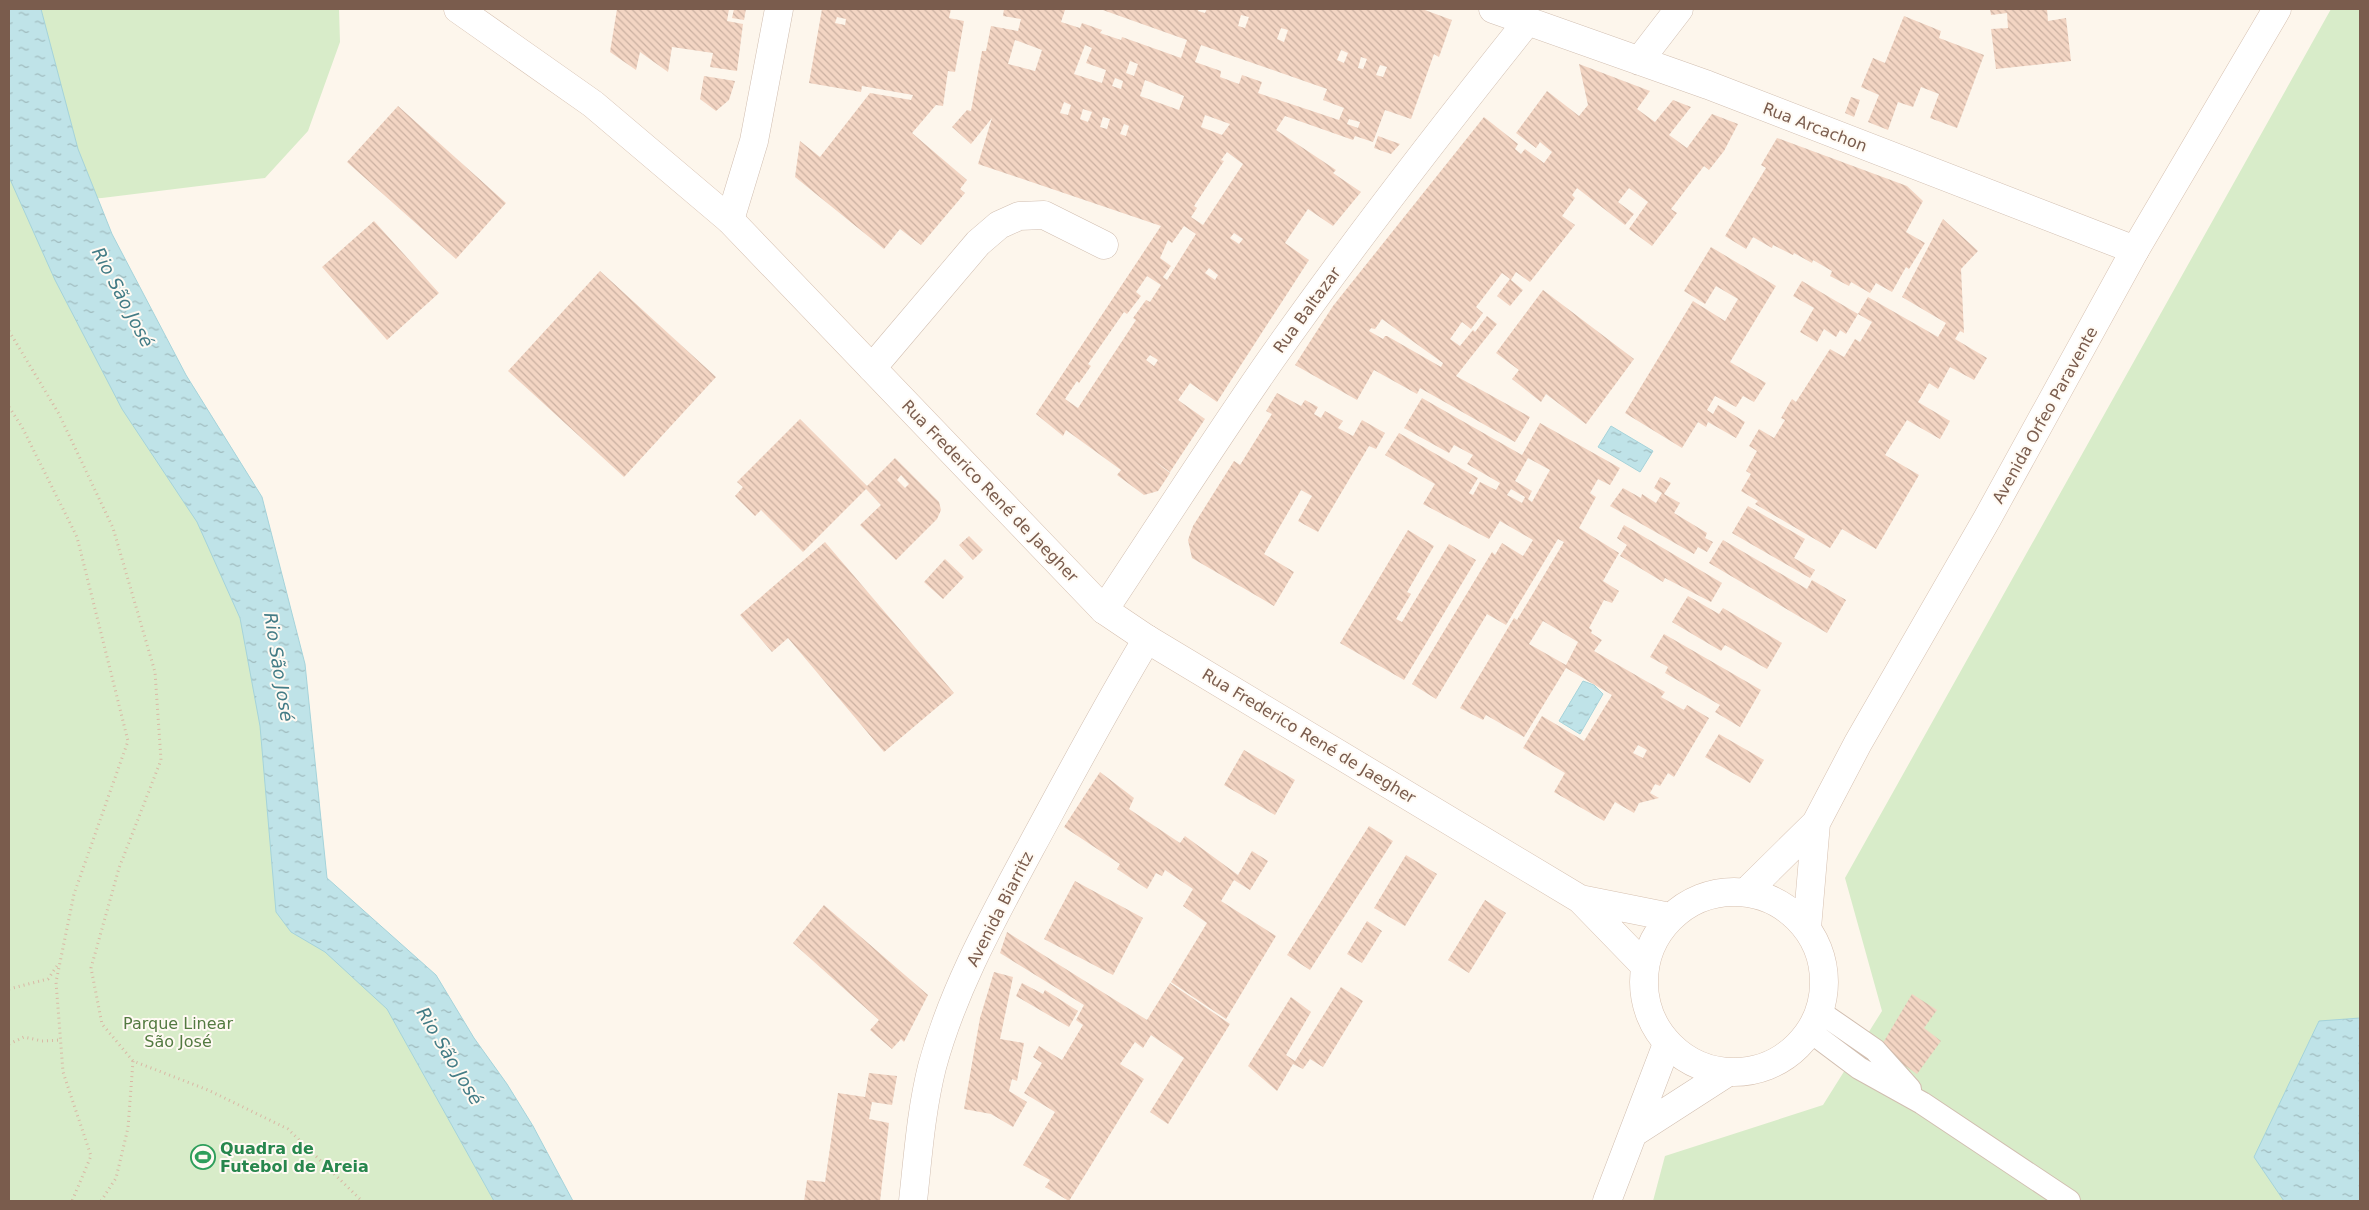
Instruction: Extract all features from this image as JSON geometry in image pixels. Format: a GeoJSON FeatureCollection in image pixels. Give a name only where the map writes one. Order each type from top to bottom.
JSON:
{"type":"FeatureCollection","features":[{"type":"Feature","properties":{"kind":"main road","name":"Rua Frederico René de Jaegher"},"geometry":{"type":"LineString","coordinates":[[458,9],[593,104],[730,220],[1104,610],[1147,639],[1580,899],[1644,966]]}},
{"type":"Feature","properties":{"kind":"main road"},"geometry":{"type":"LineString","coordinates":[[730,220],[754,141],[779,9]]}},
{"type":"Feature","properties":{"kind":"main road","name":"Rua Arcachon"},"geometry":{"type":"LineString","coordinates":[[1493,9],[1639,61],[2135,250]]}},
{"type":"Feature","properties":{"kind":"main road"},"geometry":{"type":"LineString","coordinates":[[1639,61],[1679,9]]}},
{"type":"Feature","properties":{"kind":"main road","name":"Avenida Orfeo Paravente"},"geometry":{"type":"LineString","coordinates":[[1746,892],[1816,822],[1858,743],[1992,511],[2135,250],[2277,9]]}},
{"type":"Feature","properties":{"kind":"main road","name":"Rua Baltazar"},"geometry":{"type":"LineString","coordinates":[[1104,610],[1318,293],[1457,109],[1527,22]]}},
{"type":"Feature","properties":{"kind":"main road"},"geometry":{"type":"LineString","coordinates":[[872,368],[978,243],[1000,225],[1019,216],[1044,215],[1104,245]]}},
{"type":"Feature","properties":{"kind":"main road","name":"Avenida Biarritz"},"geometry":{"type":"LineString","coordinates":[[913,1201],[924,1104],[932,1067],[949,1014],[985,933],[1108,703],[1147,639]]}},
{"type":"Feature","properties":{"kind":"main road","name":"Avenida Orfeo Paravente"},"geometry":{"type":"LineString","coordinates":[[1807,928],[1816,822]]}},
{"type":"Feature","properties":{"kind":"main road"},"geometry":{"type":"LineString","coordinates":[[1746,892],[1772,898],[1791,912],[1807,928],[1824,968],[1824,990],[1816,1022],[1788,1056],[1758,1070],[1726,1074],[1693,1064],[1667,1044],[1651,1021],[1643,994],[1644,966],[1654,941],[1670,917],[1693,901],[1718,893],[1746,892]]}},
{"type":"Feature","properties":{"kind":"main road","name":"Rua Frederico René de Jaegher"},"geometry":{"type":"LineString","coordinates":[[1580,899],[1670,917]]}},
{"type":"Feature","properties":{"kind":"main road"},"geometry":{"type":"LineString","coordinates":[[1607,1201],[1635,1132],[1667,1044]]}},
{"type":"Feature","properties":{"kind":"main road"},"geometry":{"type":"LineString","coordinates":[[1635,1132],[1726,1074]]}},
{"type":"Feature","properties":{"kind":"lane"},"geometry":{"type":"LineString","coordinates":[[1816,1022],[1859,1068],[1922,1103],[2069,1201]]}},
{"type":"Feature","properties":{"kind":"path"},"geometry":{"type":"LineString","coordinates":[[9,331],[59,414],[113,528],[155,672],[161,760],[119,868],[91,968],[102,1024],[133,1061],[208,1090],[288,1128],[362,1201]]}},
{"type":"Feature","properties":{"kind":"path"},"geometry":{"type":"LineString","coordinates":[[9,407],[22,427],[77,537],[128,741],[74,894],[56,982],[63,1072],[91,1156],[72,1201]]}},
{"type":"Feature","properties":{"kind":"path"},"geometry":{"type":"LineString","coordinates":[[9,989],[48,979],[60,961]]}},
{"type":"Feature","properties":{"kind":"path"},"geometry":{"type":"LineString","coordinates":[[9,1044],[24,1037],[42,1041],[60,1040]]}},
{"type":"Feature","properties":{"kind":"path"},"geometry":{"type":"LineString","coordinates":[[101,1201],[116,1178],[128,1128],[133,1061]]}},
{"type":"Feature","properties":{"kind":"green space","name":"Parque Linear São José"},"geometry":{"type":"Polygon","coordinates":[[[9,9],[339,9],[340,42],[308,131],[265,178],[102,198],[64,200],[261,614],[291,906],[369,971],[509,1201],[9,1201],[9,9]]]}},
{"type":"Feature","properties":{"kind":"green space"},"geometry":{"type":"Polygon","coordinates":[[[2331,9],[2360,9],[2360,1201],[1653,1201],[1665,1156],[1823,1105],[1882,1011],[1845,878],[2331,9]]]}},
{"type":"Feature","properties":{"kind":"water","name":"Rio São José"},"geometry":{"type":"Polygon","coordinates":[[[9,9],[41,9],[78,149],[112,234],[186,375],[262,497],[305,664],[327,878],[436,975],[474,1038],[507,1084],[533,1126],[573,1201],[494,1201],[387,1009],[325,952],[291,932],[276,912],[260,726],[240,618],[197,522],[122,409],[55,280],[9,177],[9,9]]]}},
{"type":"Feature","properties":{"kind":"water"},"geometry":{"type":"Polygon","coordinates":[[[1611,426],[1653,451],[1640,472],[1598,447],[1611,426]]]}},
{"type":"Feature","properties":{"kind":"water"},"geometry":{"type":"Polygon","coordinates":[[[1583,681],[1594,685],[1603,694],[1580,734],[1559,721],[1583,681]]]}},
{"type":"Feature","properties":{"kind":"water"},"geometry":{"type":"Polygon","coordinates":[[[2360,1018],[2360,1201],[2284,1201],[2254,1157],[2319,1021],[2360,1018]]]}},
{"type":"Feature","properties":{"kind":"building"},"geometry":{"type":"Polygon","coordinates":[[[617,9],[729,9],[727,21],[743,24],[737,71],[710,67],[713,53],[672,47],[668,72],[640,52],[636,70],[610,52],[617,9]]]}},
{"type":"Feature","properties":{"kind":"building"},"geometry":{"type":"Polygon","coordinates":[[[734,9],[746,9],[744,20],[732,18],[734,9]]]}},
{"type":"Feature","properties":{"kind":"building"},"geometry":{"type":"Polygon","coordinates":[[[822,9],[951,9],[949,18],[964,21],[955,72],[948,71],[943,106],[936,105],[912,133],[967,180],[960,189],[965,193],[921,245],[900,229],[884,249],[795,177],[800,141],[820,157],[870,93],[911,100],[913,95],[862,86],[861,92],[809,83],[822,9]],[[837,17],[835,23],[845,25],[846,19],[837,17]]]}},
{"type":"Feature","properties":{"kind":"building"},"geometry":{"type":"Polygon","coordinates":[[[1004,9],[1062,9],[1065,10],[1061,22],[1080,28],[1082,23],[1102,30],[1100,33],[1121,40],[1122,37],[1181,58],[1187,40],[1100,9],[1199,9],[1198,11],[1205,13],[1207,9],[1422,9],[1452,20],[1439,57],[1434,54],[1411,119],[1385,110],[1373,142],[1355,136],[1353,140],[1285,116],[1276,130],[1336,170],[1333,173],[1361,192],[1333,226],[1308,209],[1285,243],[1309,260],[1217,402],[1190,383],[1178,400],[1205,419],[1170,472],[1153,460],[1170,473],[1158,491],[1144,495],[1117,475],[1121,470],[1066,430],[1063,436],[1036,414],[1161,226],[978,164],[992,118],[971,144],[952,127],[967,110],[971,111],[982,51],[986,51],[991,26],[1018,31],[1021,19],[1003,16],[1004,9]],[[1241,15],[1238,26],[1245,28],[1249,17],[1241,15]],[[1281,28],[1277,39],[1284,42],[1288,30],[1281,28]],[[1015,40],[1008,64],[1035,71],[1042,50],[1015,40]],[[1085,45],[1074,74],[1102,83],[1106,70],[1086,63],[1092,48],[1085,45]],[[1201,45],[1195,62],[1221,71],[1220,77],[1239,84],[1242,75],[1262,82],[1258,93],[1339,120],[1344,108],[1323,100],[1327,89],[1201,45]],[[1341,50],[1337,60],[1344,63],[1348,53],[1341,50]],[[1361,57],[1358,68],[1363,69],[1367,59],[1361,57]],[[1130,61],[1126,73],[1134,76],[1138,64],[1130,61]],[[1380,65],[1376,75],[1383,77],[1387,67],[1380,65]],[[1115,78],[1112,86],[1121,89],[1123,81],[1115,78]],[[1145,80],[1140,96],[1179,110],[1184,96],[1145,80]],[[1064,102],[1060,113],[1068,115],[1071,105],[1064,102]],[[1083,109],[1080,119],[1088,122],[1092,112],[1083,109]],[[1205,115],[1201,127],[1222,135],[1230,124],[1205,115]],[[1103,117],[1100,127],[1107,129],[1110,119],[1103,117]],[[1349,119],[1347,124],[1358,128],[1360,122],[1349,119]],[[1124,124],[1120,134],[1126,136],[1129,126],[1124,124]],[[1227,152],[1221,160],[1224,161],[1194,206],[1197,208],[1191,217],[1203,225],[1243,164],[1227,152]],[[1184,226],[1172,243],[1168,240],[1160,258],[1171,266],[1163,277],[1167,280],[1196,234],[1184,226]],[[1234,233],[1230,238],[1239,244],[1243,239],[1234,233]],[[1209,268],[1205,273],[1215,280],[1218,275],[1209,268]],[[1147,276],[1136,292],[1141,296],[1127,314],[1124,312],[1088,364],[1091,366],[1079,383],[1077,381],[1065,399],[1078,408],[1136,320],[1133,318],[1146,300],[1150,302],[1161,285],[1147,276]],[[1150,355],[1146,360],[1154,366],[1158,360],[1150,355]]]}},
{"type":"Feature","properties":{"kind":"building"},"geometry":{"type":"Polygon","coordinates":[[[1990,9],[2047,9],[2048,21],[2066,18],[2071,61],[1996,69],[1991,29],[2008,28],[2007,13],[1991,15],[1990,9]]]}},
{"type":"Feature","properties":{"kind":"building"},"geometry":{"type":"Polygon","coordinates":[[[1904,16],[1941,31],[1939,38],[1984,55],[1957,128],[1930,118],[1939,94],[1921,87],[1913,107],[1898,102],[1888,130],[1868,122],[1879,95],[1861,87],[1873,58],[1885,63],[1904,16]]]}},
{"type":"Feature","properties":{"kind":"building"},"geometry":{"type":"Polygon","coordinates":[[[1579,64],[1650,91],[1637,109],[1655,122],[1673,100],[1691,107],[1669,135],[1687,148],[1712,114],[1738,124],[1724,151],[1709,170],[1704,166],[1671,209],[1677,213],[1652,246],[1629,229],[1648,202],[1629,188],[1618,202],[1634,214],[1625,225],[1577,188],[1572,195],[1575,198],[1562,216],[1575,225],[1530,282],[1516,272],[1511,280],[1523,290],[1510,306],[1497,296],[1510,279],[1502,273],[1476,307],[1483,313],[1471,329],[1462,322],[1450,339],[1460,346],[1473,330],[1475,332],[1487,316],[1497,324],[1456,376],[1530,417],[1515,442],[1420,388],[1417,394],[1374,370],[1357,400],[1295,365],[1333,306],[1484,117],[1518,144],[1515,149],[1521,154],[1525,149],[1544,163],[1552,152],[1540,142],[1536,148],[1516,133],[1547,91],[1579,116],[1588,105],[1579,64]],[[1382,319],[1375,329],[1371,328],[1369,331],[1383,339],[1387,336],[1441,367],[1443,363],[1382,319]]]}},
{"type":"Feature","properties":{"kind":"building"},"geometry":{"type":"Polygon","coordinates":[[[704,76],[735,81],[729,100],[716,111],[700,99],[704,76]]]}},
{"type":"Feature","properties":{"kind":"building"},"geometry":{"type":"Polygon","coordinates":[[[1851,97],[1860,100],[1854,117],[1845,113],[1851,97]]]}},
{"type":"Feature","properties":{"kind":"building"},"geometry":{"type":"Polygon","coordinates":[[[398,106],[506,203],[456,259],[347,162],[398,106]]]}},
{"type":"Feature","properties":{"kind":"building"},"geometry":{"type":"Polygon","coordinates":[[[1378,136],[1400,144],[1391,154],[1374,148],[1378,136]]]}},
{"type":"Feature","properties":{"kind":"building"},"geometry":{"type":"Polygon","coordinates":[[[1777,138],[1907,186],[1923,201],[1906,232],[1925,243],[1909,269],[1906,267],[1892,292],[1876,283],[1870,293],[1851,282],[1849,286],[1830,276],[1832,271],[1813,260],[1812,263],[1794,253],[1793,255],[1773,245],[1772,248],[1753,237],[1746,249],[1725,236],[1766,168],[1761,165],[1777,138]]]}},
{"type":"Feature","properties":{"kind":"building"},"geometry":{"type":"Polygon","coordinates":[[[1943,219],[1978,251],[1961,269],[1964,333],[1960,331],[1955,339],[1987,358],[1974,380],[1950,367],[1938,389],[1929,383],[1918,402],[1950,421],[1940,439],[1907,420],[1885,455],[1919,475],[1876,549],[1842,529],[1830,548],[1755,504],[1758,501],[1741,491],[1751,474],[1746,471],[1757,451],[1749,446],[1759,429],[1774,438],[1785,420],[1781,418],[1792,399],[1796,402],[1830,349],[1844,357],[1855,339],[1860,342],[1872,322],[1858,314],[1868,297],[1938,337],[1946,323],[1902,297],[1943,219]]]}},
{"type":"Feature","properties":{"kind":"building"},"geometry":{"type":"Polygon","coordinates":[[[374,221],[439,293],[387,340],[322,267],[374,221]]]}},
{"type":"Feature","properties":{"kind":"building"},"geometry":{"type":"Polygon","coordinates":[[[1711,247],[1776,286],[1730,362],[1766,383],[1754,402],[1743,396],[1736,407],[1715,396],[1707,410],[1713,414],[1718,405],[1745,422],[1736,438],[1708,422],[1706,427],[1698,422],[1682,448],[1625,413],[1693,301],[1725,321],[1738,299],[1716,286],[1705,304],[1684,291],[1711,247]]]}},
{"type":"Feature","properties":{"kind":"building"},"geometry":{"type":"Polygon","coordinates":[[[600,271],[716,377],[624,477],[508,371],[600,271]]]}},
{"type":"Feature","properties":{"kind":"building"},"geometry":{"type":"Polygon","coordinates":[[[1802,281],[1858,314],[1846,334],[1840,330],[1836,337],[1824,329],[1817,342],[1800,332],[1814,308],[1793,296],[1802,281]]]}},
{"type":"Feature","properties":{"kind":"building"},"geometry":{"type":"Polygon","coordinates":[[[1543,290],[1634,359],[1586,424],[1546,394],[1541,402],[1512,379],[1519,370],[1496,353],[1543,290]]]}},
{"type":"Feature","properties":{"kind":"building"},"geometry":{"type":"Polygon","coordinates":[[[1277,393],[1301,406],[1305,400],[1318,407],[1314,414],[1321,418],[1325,411],[1343,421],[1338,428],[1353,436],[1362,420],[1385,433],[1376,449],[1369,446],[1318,532],[1298,521],[1312,496],[1301,490],[1264,554],[1294,572],[1274,606],[1192,558],[1188,540],[1193,526],[1234,461],[1240,465],[1272,414],[1266,411],[1277,393]]]}},
{"type":"Feature","properties":{"kind":"building"},"geometry":{"type":"Polygon","coordinates":[[[1422,398],[1522,455],[1540,423],[1620,468],[1610,485],[1598,479],[1590,493],[1596,497],[1579,528],[1619,553],[1603,581],[1619,591],[1612,603],[1604,600],[1589,628],[1592,630],[1591,633],[1602,640],[1594,651],[1665,692],[1661,697],[1684,710],[1687,705],[1709,718],[1674,777],[1668,773],[1660,786],[1655,784],[1650,793],[1659,798],[1639,803],[1634,813],[1615,802],[1604,821],[1554,792],[1565,773],[1523,748],[1542,716],[1584,741],[1612,695],[1566,668],[1524,737],[1486,715],[1483,720],[1460,708],[1514,618],[1517,620],[1564,542],[1558,539],[1506,625],[1487,614],[1436,699],[1412,684],[1492,552],[1495,555],[1502,543],[1523,556],[1533,540],[1500,521],[1489,539],[1423,504],[1435,484],[1385,455],[1399,433],[1478,478],[1469,493],[1473,495],[1480,482],[1496,490],[1500,483],[1467,464],[1473,455],[1454,445],[1449,453],[1404,428],[1422,398]],[[1528,458],[1515,481],[1532,491],[1528,499],[1532,502],[1550,470],[1528,458]],[[1511,489],[1507,495],[1522,503],[1525,497],[1511,489]],[[1543,621],[1529,644],[1566,665],[1578,642],[1543,621]],[[1638,745],[1633,753],[1643,758],[1647,750],[1638,745]]]}},
{"type":"Feature","properties":{"kind":"building"},"geometry":{"type":"Polygon","coordinates":[[[800,419],[867,486],[895,458],[939,502],[941,510],[937,519],[896,560],[860,525],[881,505],[866,489],[803,552],[761,510],[755,516],[735,496],[743,487],[737,482],[800,419]],[[901,475],[897,480],[905,488],[909,484],[901,475]]]}},
{"type":"Feature","properties":{"kind":"building"},"geometry":{"type":"Polygon","coordinates":[[[1660,477],[1671,483],[1664,494],[1680,503],[1674,513],[1707,533],[1705,538],[1713,542],[1707,552],[1698,547],[1694,554],[1610,506],[1623,488],[1641,498],[1642,494],[1656,503],[1662,493],[1654,488],[1660,477]]]}},
{"type":"Feature","properties":{"kind":"building"},"geometry":{"type":"Polygon","coordinates":[[[1748,506],[1805,539],[1794,558],[1815,570],[1810,578],[1732,533],[1748,506]]]}},
{"type":"Feature","properties":{"kind":"building"},"geometry":{"type":"Polygon","coordinates":[[[1624,525],[1722,583],[1711,602],[1665,578],[1663,582],[1620,556],[1627,545],[1617,538],[1624,525]]]}},
{"type":"Feature","properties":{"kind":"building"},"geometry":{"type":"Polygon","coordinates":[[[1408,530],[1434,546],[1407,592],[1411,594],[1396,619],[1402,622],[1449,544],[1476,560],[1404,680],[1340,643],[1408,530]]]}},
{"type":"Feature","properties":{"kind":"building"},"geometry":{"type":"Polygon","coordinates":[[[969,536],[983,550],[973,560],[959,545],[969,536]]]}},
{"type":"Feature","properties":{"kind":"building"},"geometry":{"type":"Polygon","coordinates":[[[1723,540],[1807,589],[1812,580],[1846,600],[1827,633],[1709,563],[1723,540]]]}},
{"type":"Feature","properties":{"kind":"building"},"geometry":{"type":"Polygon","coordinates":[[[825,542],[954,693],[884,752],[788,638],[772,652],[740,615],[825,542]]]}},
{"type":"Feature","properties":{"kind":"building"},"geometry":{"type":"Polygon","coordinates":[[[945,559],[964,577],[943,599],[924,582],[945,559]]]}},
{"type":"Feature","properties":{"kind":"building"},"geometry":{"type":"Polygon","coordinates":[[[1688,596],[1719,614],[1723,608],[1782,643],[1767,669],[1725,645],[1721,651],[1672,622],[1688,596]]]}},
{"type":"Feature","properties":{"kind":"building"},"geometry":{"type":"Polygon","coordinates":[[[1664,634],[1761,690],[1740,727],[1715,712],[1720,705],[1665,673],[1668,667],[1650,657],[1664,634]]]}},
{"type":"Feature","properties":{"kind":"building"},"geometry":{"type":"Polygon","coordinates":[[[1719,734],[1764,760],[1750,783],[1705,757],[1719,734]]]}},
{"type":"Feature","properties":{"kind":"building"},"geometry":{"type":"Polygon","coordinates":[[[1244,750],[1295,780],[1275,815],[1224,785],[1244,750]]]}},
{"type":"Feature","properties":{"kind":"building"},"geometry":{"type":"Polygon","coordinates":[[[1100,772],[1134,798],[1129,809],[1180,843],[1185,836],[1238,875],[1252,851],[1268,861],[1250,890],[1234,880],[1221,901],[1276,936],[1226,1019],[1171,982],[1207,923],[1183,906],[1193,889],[1165,870],[1162,876],[1156,873],[1147,889],[1117,869],[1120,864],[1064,827],[1100,772]]]}},
{"type":"Feature","properties":{"kind":"building"},"geometry":{"type":"Polygon","coordinates":[[[1369,826],[1393,841],[1310,970],[1287,955],[1369,826]]]}},
{"type":"Feature","properties":{"kind":"building"},"geometry":{"type":"Polygon","coordinates":[[[1406,855],[1437,874],[1405,926],[1374,908],[1406,855]]]}},
{"type":"Feature","properties":{"kind":"building"},"geometry":{"type":"Polygon","coordinates":[[[1075,881],[1143,918],[1113,975],[1044,939],[1075,881]]]}},
{"type":"Feature","properties":{"kind":"building"},"geometry":{"type":"Polygon","coordinates":[[[1485,900],[1506,913],[1469,973],[1448,960],[1485,900]]]}},
{"type":"Feature","properties":{"kind":"building"},"geometry":{"type":"Polygon","coordinates":[[[824,905],[928,995],[904,1042],[901,1039],[892,1049],[870,1030],[879,1020],[793,943],[824,905]]]}},
{"type":"Feature","properties":{"kind":"building"},"geometry":{"type":"Polygon","coordinates":[[[1367,921],[1382,931],[1362,963],[1347,954],[1367,921]]]}},
{"type":"Feature","properties":{"kind":"building"},"geometry":{"type":"Polygon","coordinates":[[[1007,932],[1147,1020],[1170,983],[1230,1024],[1168,1124],[1150,1112],[1184,1058],[1151,1035],[1143,1048],[1135,1042],[1120,1064],[1144,1079],[1069,1201],[1045,1187],[1050,1180],[1023,1165],[1055,1112],[1024,1093],[1042,1063],[1033,1057],[1039,1046],[1062,1060],[1083,1025],[1076,1020],[1084,1005],[1000,953],[1007,932]]]}},
{"type":"Feature","properties":{"kind":"building"},"geometry":{"type":"Polygon","coordinates":[[[994,972],[1013,977],[1000,1039],[1024,1043],[1017,1081],[1012,1079],[1009,1091],[1027,1102],[1013,1127],[991,1114],[964,1109],[980,1018],[994,972]]]}},
{"type":"Feature","properties":{"kind":"building"},"geometry":{"type":"Polygon","coordinates":[[[1022,983],[1043,994],[1045,990],[1078,1011],[1069,1027],[1016,996],[1022,983]]]}},
{"type":"Feature","properties":{"kind":"building"},"geometry":{"type":"Polygon","coordinates":[[[1341,987],[1363,1001],[1323,1067],[1310,1059],[1303,1069],[1293,1064],[1277,1091],[1248,1066],[1291,997],[1311,1012],[1286,1055],[1295,1061],[1341,987]]]}},
{"type":"Feature","properties":{"kind":"building"},"geometry":{"type":"Polygon","coordinates":[[[1912,994],[1937,1010],[1924,1028],[1941,1041],[1917,1074],[1880,1048],[1912,994]]]}},
{"type":"Feature","properties":{"kind":"building"},"geometry":{"type":"Polygon","coordinates":[[[869,1073],[897,1076],[892,1105],[872,1102],[869,1119],[889,1123],[880,1201],[804,1201],[807,1180],[825,1182],[838,1093],[865,1097],[869,1073]]]}},
{"type":"Feature","properties":{"kind":"place","name":"Quadra de Futebol de Areia"},"geometry":{"type":"Point","coordinates":[203,1157]}}]}
